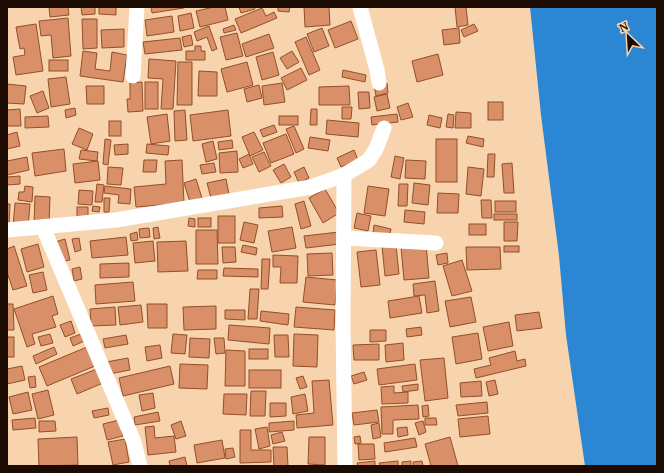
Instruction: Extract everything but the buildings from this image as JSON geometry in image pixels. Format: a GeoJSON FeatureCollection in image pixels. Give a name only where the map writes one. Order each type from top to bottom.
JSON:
{"type":"FeatureCollection","features":[{"type":"Feature","properties":{"kind":"street"},"geometry":{"type":"LineString","coordinates":[[133,76],[137,7]]}},
{"type":"Feature","properties":{"kind":"street"},"geometry":{"type":"LineString","coordinates":[[360,7],[379,82]]}},
{"type":"Feature","properties":{"kind":"street"},"geometry":{"type":"LineString","coordinates":[[7,230],[116,220],[311,187],[344,175],[369,160],[376,149],[384,128]]}},
{"type":"Feature","properties":{"kind":"street"},"geometry":{"type":"LineString","coordinates":[[344,175],[343,324],[345,466]]}},
{"type":"Feature","properties":{"kind":"street"},"geometry":{"type":"LineString","coordinates":[[43,227],[134,442],[140,466]]}},
{"type":"Feature","properties":{"kind":"street"},"geometry":{"type":"LineString","coordinates":[[344,238],[436,243]]}},
{"type":"Feature","properties":{"kind":"water"},"geometry":{"type":"Polygon","coordinates":[[[530,7],[657,7],[657,466],[585,466],[566,335],[559,256],[541,115],[530,7]]]}}]}
